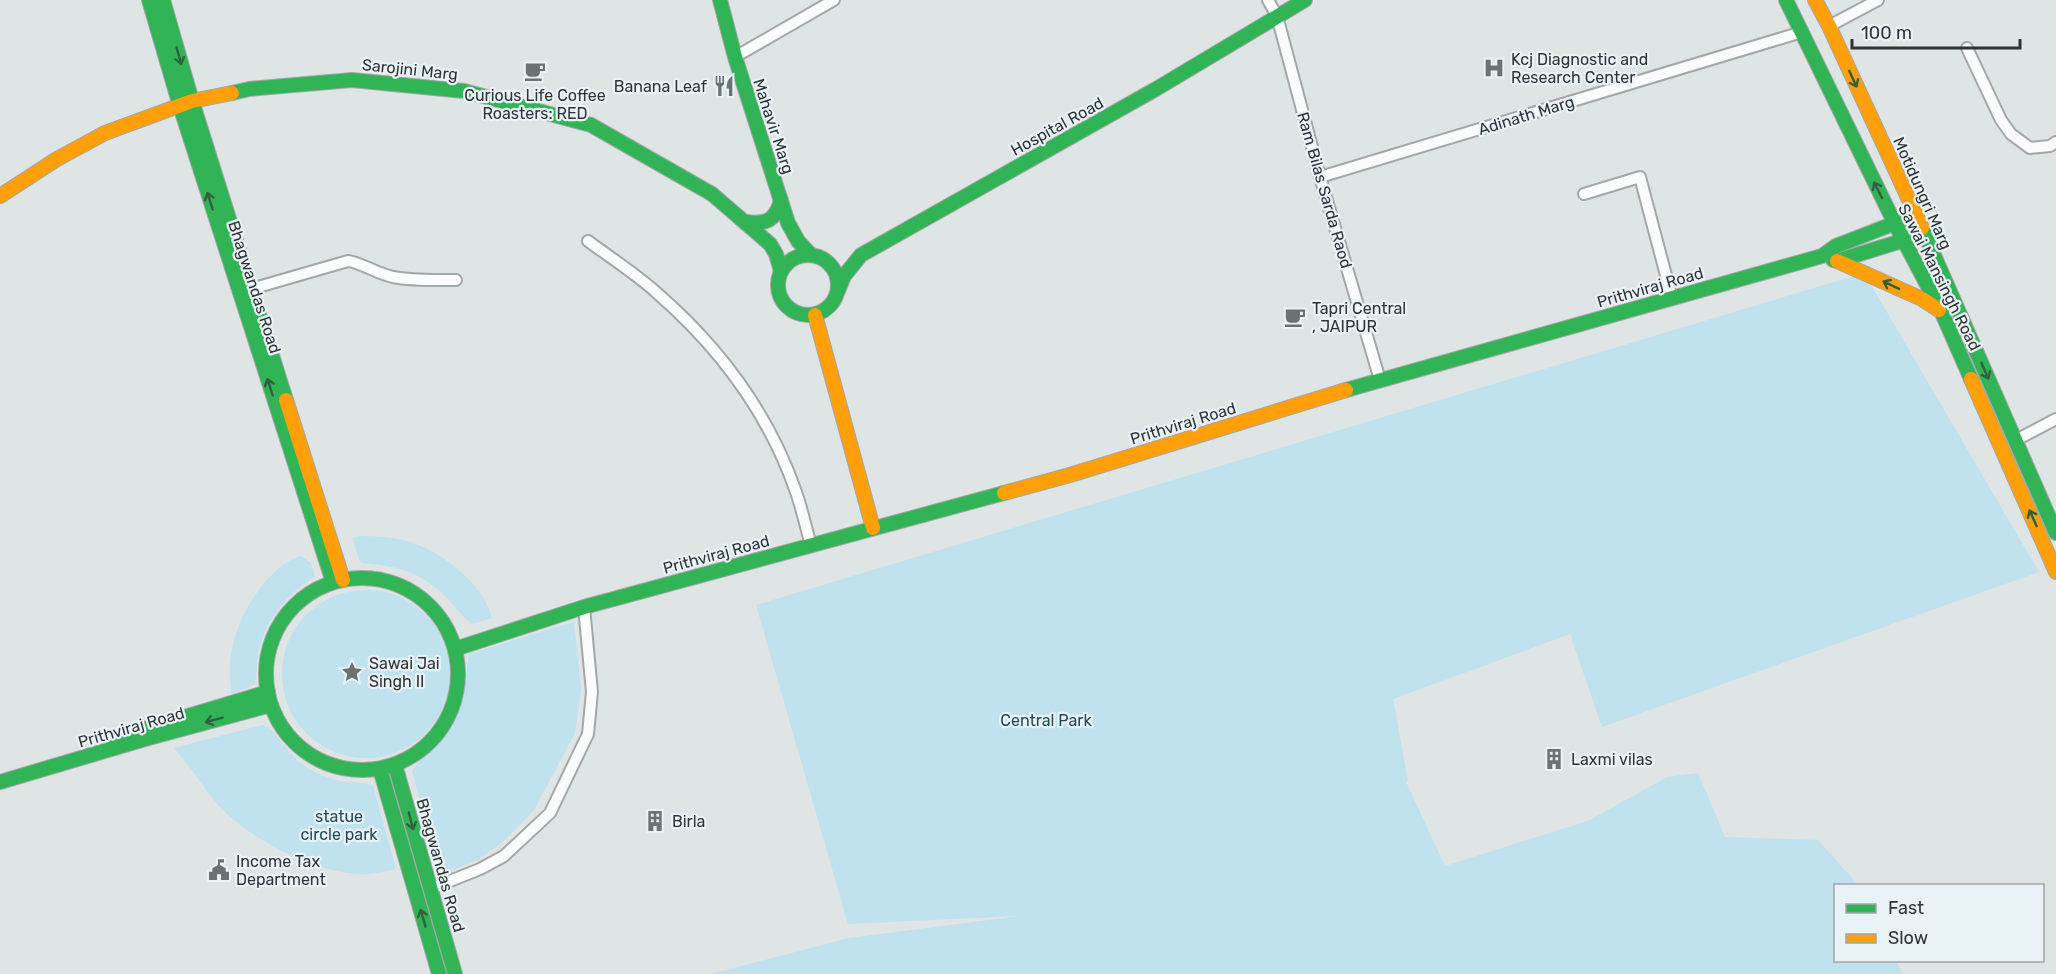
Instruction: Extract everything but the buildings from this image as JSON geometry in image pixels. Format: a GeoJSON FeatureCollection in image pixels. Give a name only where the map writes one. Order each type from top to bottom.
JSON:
{"type":"FeatureCollection","features":[{"type":"Feature","properties":{"kind":"street","name":"Bhagwandas Road"},"geometry":{"type":"LineString","coordinates":[[149,0],[251,289],[338,581]]}},
{"type":"Feature","properties":{"kind":"street","name":"Bhagwandas Road"},"geometry":{"type":"LineString","coordinates":[[163,0],[186,104],[338,581]]}},
{"type":"Feature","properties":{"kind":"street","name":"Mahavir Marg"},"geometry":{"type":"LineString","coordinates":[[720,0],[735,57],[788,223],[798,241],[811,255]]}},
{"type":"Feature","properties":{"kind":"street"},"geometry":{"type":"LineString","coordinates":[[735,57],[834,0]]}},
{"type":"Feature","properties":{"kind":"street","name":"Ram Bilas Sarda Raod"},"geometry":{"type":"LineString","coordinates":[[1268,0],[1277,16],[1320,177],[1380,380]]}},
{"type":"Feature","properties":{"kind":"street","name":"Hospital Road"},"geometry":{"type":"LineString","coordinates":[[838,291],[844,276],[861,255],[1156,89],[1305,0]]}},
{"type":"Feature","properties":{"kind":"street","name":"Sawai Mansingh Road"},"geometry":{"type":"LineString","coordinates":[[1786,0],[1894,224],[1942,313],[2056,572]]}},
{"type":"Feature","properties":{"kind":"street","name":"Motidungri Marg"},"geometry":{"type":"LineString","coordinates":[[1815,0],[1916,215],[2056,533]]}},
{"type":"Feature","properties":{"kind":"street"},"geometry":{"type":"LineString","coordinates":[[1828,26],[1878,0]]}},
{"type":"Feature","properties":{"kind":"street","name":"Adinath Marg"},"geometry":{"type":"LineString","coordinates":[[1320,177],[1802,32]]}},
{"type":"Feature","properties":{"kind":"street"},"geometry":{"type":"LineString","coordinates":[[1967,48],[2001,120],[2011,134],[2030,148],[2050,146],[2056,142]]}},
{"type":"Feature","properties":{"kind":"street","name":"Sarojini Marg"},"geometry":{"type":"LineString","coordinates":[[0,196],[57,159],[105,133],[186,104],[249,88],[352,80],[464,91],[591,125],[712,195],[770,244],[781,271]]}},
{"type":"Feature","properties":{"kind":"street"},"geometry":{"type":"LineString","coordinates":[[1584,194],[1640,177],[1672,298]]}},
{"type":"Feature","properties":{"kind":"street"},"geometry":{"type":"LineString","coordinates":[[745,221],[760,225],[769,222],[778,213],[781,200]]}},
{"type":"Feature","properties":{"kind":"street","name":"Prithviraj Road"},"geometry":{"type":"LineString","coordinates":[[455,649],[584,607],[1070,474],[1380,380],[1822,256],[1836,246],[1916,215]]}},
{"type":"Feature","properties":{"kind":"street"},"geometry":{"type":"LineString","coordinates":[[1838,261],[1924,234]]}},
{"type":"Feature","properties":{"kind":"street"},"geometry":{"type":"LineString","coordinates":[[588,242],[656,292],[701,335],[740,381],[771,434],[796,492],[811,545]]}},
{"type":"Feature","properties":{"kind":"street"},"geometry":{"type":"LineString","coordinates":[[811,255],[821,257],[829,263],[835,271],[838,291],[830,306],[815,315],[805,316],[787,308],[781,300],[778,281],[781,271],[793,258],[811,255]]}},
{"type":"Feature","properties":{"kind":"street"},"geometry":{"type":"LineString","coordinates":[[829,263],[861,255]]}},
{"type":"Feature","properties":{"kind":"street"},"geometry":{"type":"LineString","coordinates":[[1822,256],[1922,299],[1942,313]]}},
{"type":"Feature","properties":{"kind":"street"},"geometry":{"type":"LineString","coordinates":[[251,289],[348,261],[391,277],[410,280],[456,280]]}},
{"type":"Feature","properties":{"kind":"street"},"geometry":{"type":"LineString","coordinates":[[815,315],[873,528]]}},
{"type":"Feature","properties":{"kind":"street"},"geometry":{"type":"LineString","coordinates":[[2016,440],[2056,419]]}},
{"type":"Feature","properties":{"kind":"street"},"geometry":{"type":"LineString","coordinates":[[364,578],[384,580],[404,587],[422,598],[436,612],[448,630],[455,649],[458,681],[451,711],[434,738],[422,749],[395,765],[380,769],[361,771],[341,768],[314,757],[291,739],[279,723],[269,699],[266,672],[268,652],[280,625],[299,602],[315,591],[338,581],[364,578]]}},
{"type":"Feature","properties":{"kind":"street"},"geometry":{"type":"LineString","coordinates":[[430,889],[480,869],[504,856],[550,813],[588,734],[592,692],[584,607]]}},
{"type":"Feature","properties":{"kind":"street","name":"Prithviraj Road"},"geometry":{"type":"LineString","coordinates":[[0,773],[269,699]]}},
{"type":"Feature","properties":{"kind":"street","name":"Prithviraj Road"},"geometry":{"type":"LineString","coordinates":[[0,782],[269,699]]}},
{"type":"Feature","properties":{"kind":"street","name":"Bhagwandas Road"},"geometry":{"type":"LineString","coordinates":[[395,765],[455,974]]}},
{"type":"Feature","properties":{"kind":"street","name":"Bhagwandas Road"},"geometry":{"type":"LineString","coordinates":[[380,769],[439,974]]}},
{"type":"Feature","properties":{"kind":"green space","name":"Central Park"},"geometry":{"type":"Polygon","coordinates":[[[1864,273],[2039,572],[1602,727],[1570,634],[1393,699],[1408,781],[1406,782],[1445,866],[1590,820],[1667,777],[1698,773],[1725,837],[1818,840],[1852,878],[1855,884],[1834,884],[1834,962],[1897,962],[1903,974],[711,974],[849,938],[1020,916],[848,924],[756,605],[1864,273]]]}},
{"type":"Feature","properties":{"kind":"green space"},"geometry":{"type":"Polygon","coordinates":[[[360,536],[403,540],[438,555],[462,573],[476,588],[484,599],[492,618],[472,624],[427,581],[397,568],[362,563],[353,539],[360,536]]]}},
{"type":"Feature","properties":{"kind":"green space"},"geometry":{"type":"Polygon","coordinates":[[[301,556],[311,563],[315,577],[286,601],[271,621],[265,632],[257,659],[255,684],[232,694],[230,663],[232,648],[249,605],[257,592],[278,569],[301,556]]]}},
{"type":"Feature","properties":{"kind":"green space"},"geometry":{"type":"Polygon","coordinates":[[[366,590],[382,591],[398,596],[426,614],[444,642],[449,658],[449,690],[444,706],[426,734],[398,752],[382,757],[366,758],[350,757],[334,752],[306,734],[288,706],[283,690],[282,674],[283,658],[288,642],[306,614],[334,596],[350,591],[366,590]]]}},
{"type":"Feature","properties":{"kind":"green space"},"geometry":{"type":"Polygon","coordinates":[[[574,622],[581,690],[575,733],[534,810],[504,841],[479,859],[440,876],[412,771],[444,733],[458,711],[469,654],[574,622]]]}},
{"type":"Feature","properties":{"kind":"green space","name":"statue circle park"},"geometry":{"type":"Polygon","coordinates":[[[262,725],[272,731],[297,760],[311,770],[335,780],[373,786],[396,869],[368,874],[331,870],[270,845],[252,834],[223,810],[174,748],[262,725]]]}},
{"type":"Feature","properties":{"kind":"traffic: fast"},"geometry":{"type":"LineString","coordinates":[[149,0],[180,106],[333,582]]}},
{"type":"Feature","properties":{"kind":"traffic: fast"},"geometry":{"type":"LineString","coordinates":[[163,0],[192,101],[286,400]]}},
{"type":"Feature","properties":{"kind":"traffic: fast"},"geometry":{"type":"LineString","coordinates":[[720,0],[735,57],[788,223],[798,241],[811,255]]}},
{"type":"Feature","properties":{"kind":"traffic: fast"},"geometry":{"type":"LineString","coordinates":[[838,291],[844,276],[861,255],[1156,89],[1305,0]]}},
{"type":"Feature","properties":{"kind":"traffic: fast"},"geometry":{"type":"LineString","coordinates":[[1786,0],[1895,224],[1942,313],[1971,379]]}},
{"type":"Feature","properties":{"kind":"traffic: fast"},"geometry":{"type":"LineString","coordinates":[[232,93],[249,89],[352,80],[464,91],[591,125],[712,194],[770,244],[781,271]]}},
{"type":"Feature","properties":{"kind":"traffic: fast"},"geometry":{"type":"LineString","coordinates":[[746,222],[759,223],[769,220],[773,217],[781,200]]}},
{"type":"Feature","properties":{"kind":"traffic: fast"},"geometry":{"type":"LineString","coordinates":[[1346,390],[1822,256],[1836,246],[1916,215]]}},
{"type":"Feature","properties":{"kind":"traffic: fast"},"geometry":{"type":"LineString","coordinates":[[1922,228],[2056,533]]}},
{"type":"Feature","properties":{"kind":"traffic: fast"},"geometry":{"type":"LineString","coordinates":[[1833,260],[1837,261],[1924,234]]}},
{"type":"Feature","properties":{"kind":"traffic: fast"},"geometry":{"type":"LineString","coordinates":[[802,255],[814,255],[825,260],[833,268],[838,285],[836,297],[825,310],[814,315],[802,315],[791,310],[783,302],[778,291],[778,279],[783,268],[791,260],[802,255]]}},
{"type":"Feature","properties":{"kind":"traffic: fast"},"geometry":{"type":"LineString","coordinates":[[455,649],[584,607],[1004,493]]}},
{"type":"Feature","properties":{"kind":"traffic: fast"},"geometry":{"type":"LineString","coordinates":[[353,578],[371,578],[399,585],[430,606],[451,637],[458,674],[451,711],[430,742],[399,763],[371,770],[353,770],[317,759],[288,735],[277,719],[270,702],[266,683],[266,665],[277,629],[301,600],[317,589],[334,582],[353,578]]}},
{"type":"Feature","properties":{"kind":"traffic: fast"},"geometry":{"type":"LineString","coordinates":[[108,740],[268,692]]}},
{"type":"Feature","properties":{"kind":"traffic: fast"},"geometry":{"type":"LineString","coordinates":[[0,782],[271,705]]}},
{"type":"Feature","properties":{"kind":"traffic: fast"},"geometry":{"type":"LineString","coordinates":[[395,765],[455,974]]}},
{"type":"Feature","properties":{"kind":"traffic: fast"},"geometry":{"type":"LineString","coordinates":[[380,769],[439,974]]}},
{"type":"Feature","properties":{"kind":"traffic: slow"},"geometry":{"type":"LineString","coordinates":[[1815,0],[1922,228]]}},
{"type":"Feature","properties":{"kind":"traffic: slow"},"geometry":{"type":"LineString","coordinates":[[0,196],[57,159],[105,133],[192,101],[232,93]]}},
{"type":"Feature","properties":{"kind":"traffic: slow"},"geometry":{"type":"LineString","coordinates":[[1837,261],[1922,299],[1939,310]]}},
{"type":"Feature","properties":{"kind":"traffic: slow"},"geometry":{"type":"LineString","coordinates":[[815,315],[873,528]]}},
{"type":"Feature","properties":{"kind":"traffic: slow"},"geometry":{"type":"LineString","coordinates":[[1971,379],[2056,572]]}},
{"type":"Feature","properties":{"kind":"traffic: slow"},"geometry":{"type":"LineString","coordinates":[[1004,493],[1346,390]]}},
{"type":"Feature","properties":{"kind":"traffic: slow"},"geometry":{"type":"LineString","coordinates":[[286,400],[343,580]]}},
{"type":"Feature","properties":{"kind":"place","name":"Kcj Diagnostic and Research Center"},"geometry":{"type":"Point","coordinates":[1494,68]}},
{"type":"Feature","properties":{"kind":"place","name":"Curious Life Coffee Roasters: RED"},"geometry":{"type":"Point","coordinates":[535,71]}},
{"type":"Feature","properties":{"kind":"place","name":"Banana Leaf"},"geometry":{"type":"Point","coordinates":[724,86]}},
{"type":"Feature","properties":{"kind":"place","name":"Tapri Central , JAIPUR"},"geometry":{"type":"Point","coordinates":[1295,317]}},
{"type":"Feature","properties":{"kind":"place","name":"Sawai Jai Singh II"},"geometry":{"type":"Point","coordinates":[352,672]}},
{"type":"Feature","properties":{"kind":"place","name":"Laxmi vilas"},"geometry":{"type":"Point","coordinates":[1554,759]}},
{"type":"Feature","properties":{"kind":"place","name":"Birla"},"geometry":{"type":"Point","coordinates":[655,821]}},
{"type":"Feature","properties":{"kind":"place","name":"Income Tax Department"},"geometry":{"type":"Point","coordinates":[219,870]}}]}
